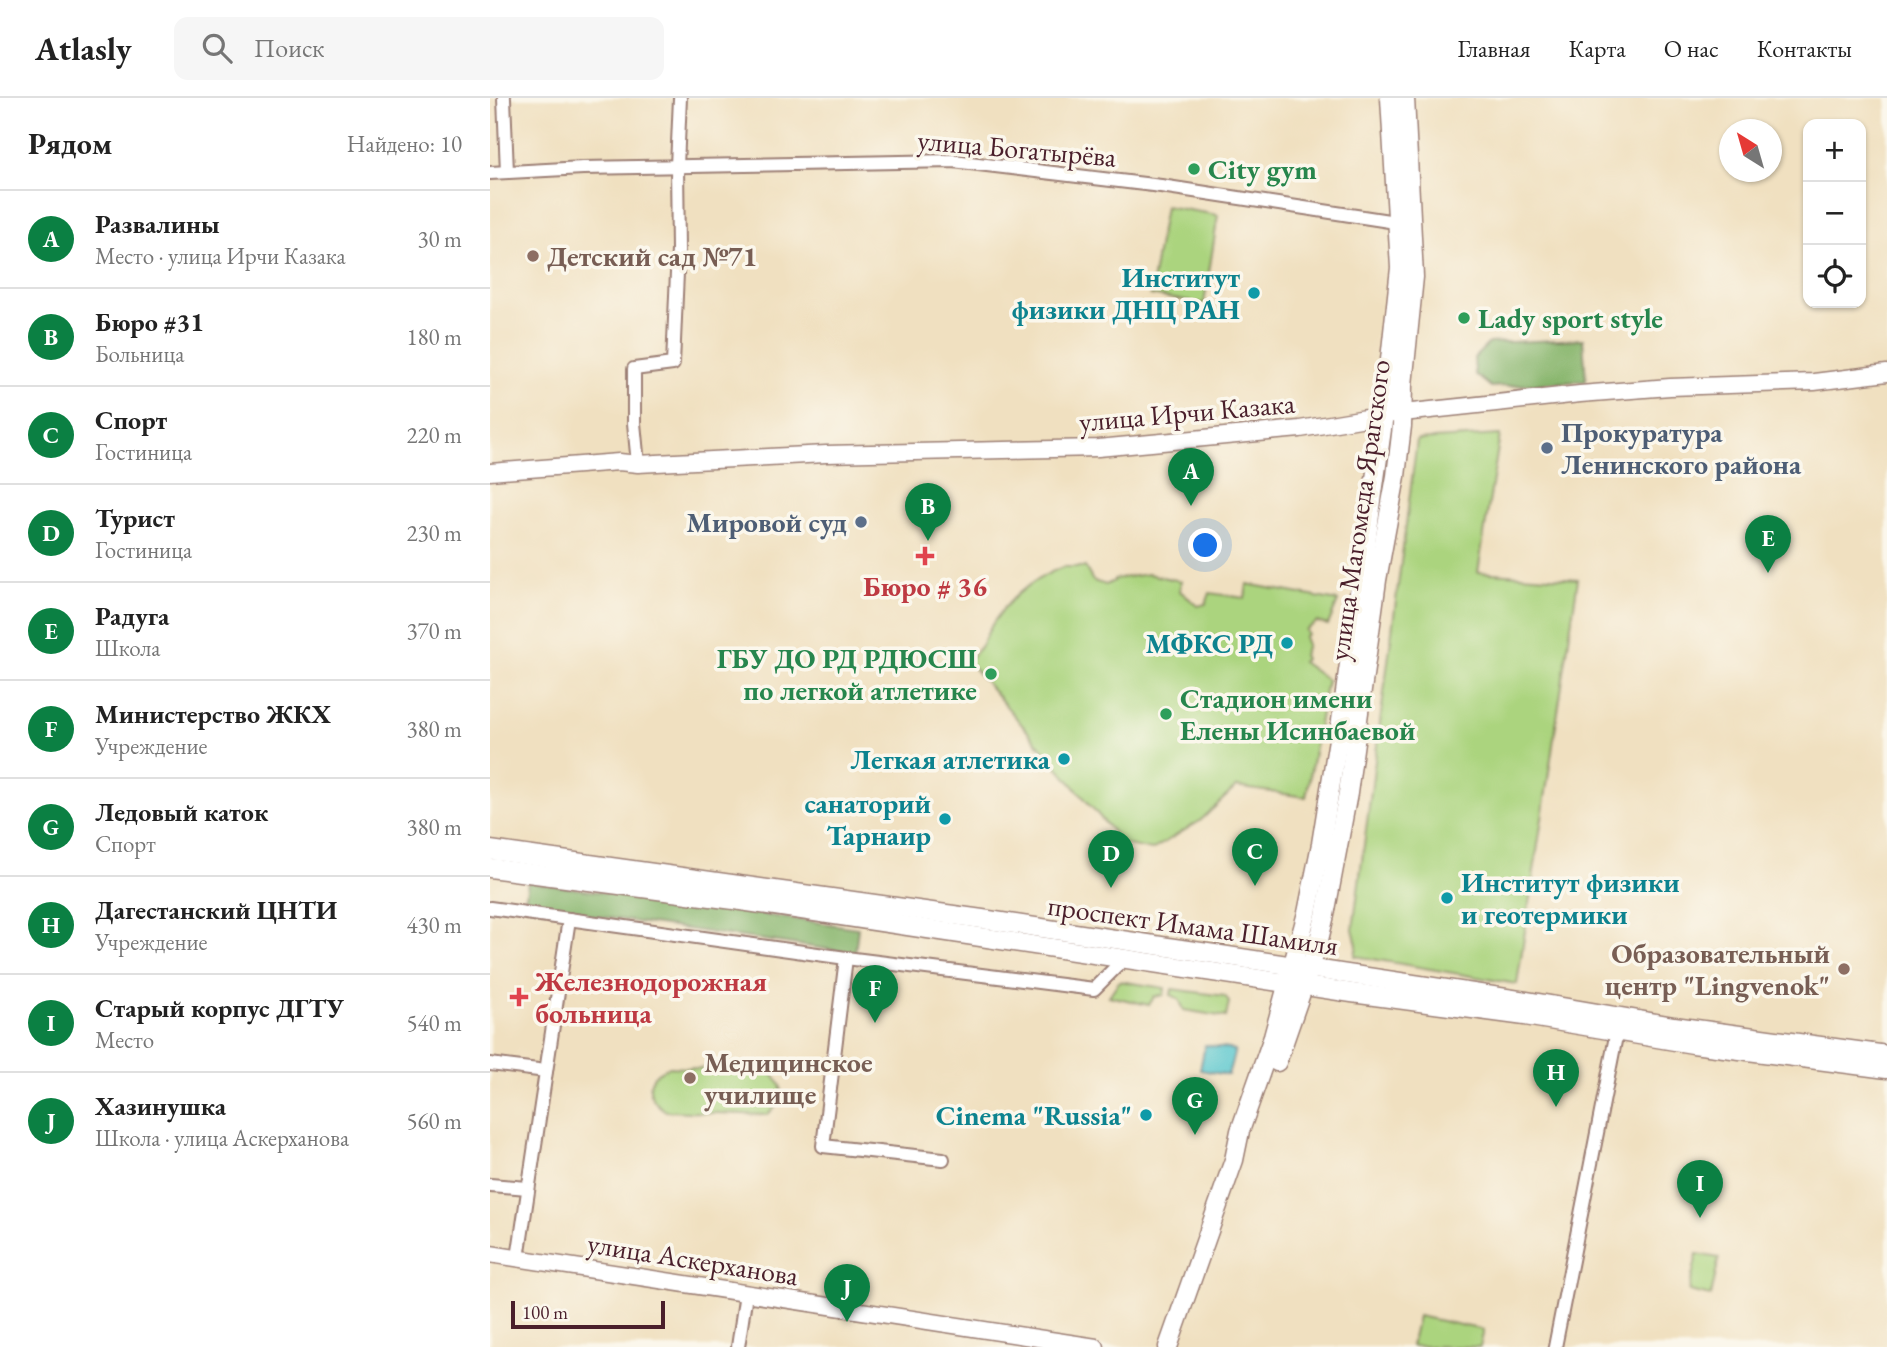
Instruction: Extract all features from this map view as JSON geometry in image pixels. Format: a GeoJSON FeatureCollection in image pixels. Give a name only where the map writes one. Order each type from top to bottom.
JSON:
{"type":"FeatureCollection","features":[{"type":"Feature","properties":{"kind":"main road","name":"улица Магомеда Ярагского"},"geometry":{"type":"LineString","coordinates":[[1168,1347],[1234,1160],[1240,1131],[1273,1037],[1323,925],[1348,793],[1377,580],[1395,476],[1394,415],[1403,385],[1414,277],[1404,223],[1390,98]]}},
{"type":"Feature","properties":{"kind":"main road","name":"улица Магомеда Ярагского"},"geometry":{"type":"LineString","coordinates":[[1404,223],[1405,98]]}},
{"type":"Feature","properties":{"kind":"main road","name":"улица Ирчи Казака"},"geometry":{"type":"LineString","coordinates":[[490,472],[620,462],[638,464],[825,454],[1098,448],[1300,429],[1394,415],[1670,387],[1814,382],[1887,373]]}},
{"type":"Feature","properties":{"kind":"main road","name":"проспект Имама Шамиля"},"geometry":{"type":"LineString","coordinates":[[490,850],[982,919],[1617,1031],[1887,1069]]}},
{"type":"Feature","properties":{"kind":"main road","name":"проспект Имама Шамиля"},"geometry":{"type":"LineString","coordinates":[[490,867],[1125,958],[1526,1001],[1674,1026],[1887,1055]]}},
{"type":"Feature","properties":{"kind":"main road","name":"улица Аскерханова"},"geometry":{"type":"LineString","coordinates":[[490,1254],[1096,1347]]}},
{"type":"Feature","properties":{"kind":"street"},"geometry":{"type":"LineString","coordinates":[[504,98],[507,172]]}},
{"type":"Feature","properties":{"kind":"street"},"geometry":{"type":"LineString","coordinates":[[638,464],[634,423],[634,369],[673,364],[680,98]]}},
{"type":"Feature","properties":{"kind":"street","name":"улица Богатырёва"},"geometry":{"type":"LineString","coordinates":[[490,173],[583,168],[953,161],[1161,186],[1404,223]]}},
{"type":"Feature","properties":{"kind":"street"},"geometry":{"type":"LineString","coordinates":[[490,908],[846,958],[1094,989],[1125,958]]}},
{"type":"Feature","properties":{"kind":"street"},"geometry":{"type":"LineString","coordinates":[[518,1258],[569,919]]}},
{"type":"Feature","properties":{"kind":"street"},"geometry":{"type":"LineString","coordinates":[[846,958],[823,1146],[943,1159]]}},
{"type":"Feature","properties":{"kind":"street"},"geometry":{"type":"LineString","coordinates":[[1555,1347],[1617,1031]]}},
{"type":"Feature","properties":{"kind":"street"},"geometry":{"type":"LineString","coordinates":[[490,1063],[546,1071]]}},
{"type":"Feature","properties":{"kind":"street"},"geometry":{"type":"LineString","coordinates":[[490,1185],[528,1188]]}},
{"type":"Feature","properties":{"kind":"street"},"geometry":{"type":"LineString","coordinates":[[738,1347],[746,1293]]}},
{"type":"Feature","properties":{"kind":"green space"},"geometry":{"type":"Polygon","coordinates":[[[1165,206],[1218,215],[1204,304],[1150,295],[1165,206]]]}},
{"type":"Feature","properties":{"kind":"green space"},"geometry":{"type":"Polygon","coordinates":[[[1583,339],[1586,381],[1491,387],[1475,374],[1474,358],[1489,343],[1583,339]]]}},
{"type":"Feature","properties":{"kind":"green space"},"geometry":{"type":"Polygon","coordinates":[[[1500,435],[1478,572],[1578,579],[1517,984],[1355,956],[1357,945],[1353,929],[1417,440],[1500,435]]]}},
{"type":"Feature","properties":{"kind":"green space","name":"Стадион имени Елены Исинбаевой"},"geometry":{"type":"Polygon","coordinates":[[[1063,567],[1085,567],[1093,581],[1106,585],[1114,579],[1148,574],[1181,581],[1180,591],[1198,606],[1206,604],[1210,593],[1245,598],[1247,584],[1338,601],[1328,625],[1317,622],[1305,630],[1307,645],[1302,662],[1327,680],[1306,797],[1236,787],[1200,821],[1152,850],[1123,844],[967,660],[983,642],[995,620],[1017,595],[1043,576],[1063,567]]]}},
{"type":"Feature","properties":{"kind":"green space"},"geometry":{"type":"Polygon","coordinates":[[[528,882],[858,928],[855,953],[524,906],[528,882]]]}},
{"type":"Feature","properties":{"kind":"green space"},"geometry":{"type":"Polygon","coordinates":[[[1119,981],[1165,988],[1164,995],[1154,997],[1149,1005],[1109,996],[1119,981]]]}},
{"type":"Feature","properties":{"kind":"green space"},"geometry":{"type":"Polygon","coordinates":[[[1172,989],[1225,996],[1229,1002],[1226,1017],[1184,1010],[1179,999],[1171,995],[1172,989]]]}},
{"type":"Feature","properties":{"kind":"green space"},"geometry":{"type":"Polygon","coordinates":[[[670,1067],[769,1072],[779,1082],[780,1099],[767,1115],[666,1111],[654,1099],[650,1087],[655,1075],[670,1067]]]}},
{"type":"Feature","properties":{"kind":"green space"},"geometry":{"type":"Polygon","coordinates":[[[1697,1254],[1719,1258],[1711,1296],[1689,1291],[1697,1254]]]}},
{"type":"Feature","properties":{"kind":"green space"},"geometry":{"type":"Polygon","coordinates":[[[1418,1316],[1484,1330],[1480,1347],[1411,1346],[1418,1316]]]}},
{"type":"Feature","properties":{"kind":"water"},"geometry":{"type":"Polygon","coordinates":[[[1205,1045],[1235,1050],[1228,1075],[1200,1070],[1205,1045]]]}},
{"type":"Feature","properties":{"kind":"place","name":"City gym"},"geometry":{"type":"Point","coordinates":[1194,169]}},
{"type":"Feature","properties":{"kind":"place","name":"Детский сад №71"},"geometry":{"type":"Point","coordinates":[533,256]}},
{"type":"Feature","properties":{"kind":"place","name":"Институт физики ДНЦ РАН"},"geometry":{"type":"Point","coordinates":[1254,293]}},
{"type":"Feature","properties":{"kind":"place","name":"Lady sport style"},"geometry":{"type":"Point","coordinates":[1464,318]}},
{"type":"Feature","properties":{"kind":"place","name":"Прокуратура Ленинского района"},"geometry":{"type":"Point","coordinates":[1547,448]}},
{"type":"Feature","properties":{"kind":"place","name":"Развалины"},"geometry":{"type":"Point","coordinates":[1191,506]}},
{"type":"Feature","properties":{"kind":"place","name":"Мировой суд"},"geometry":{"type":"Point","coordinates":[861,522]}},
{"type":"Feature","properties":{"kind":"place","name":"Бюро #31"},"geometry":{"type":"Point","coordinates":[928,541]}},
{"type":"Feature","properties":{"kind":"place","name":"Бюро # 36"},"geometry":{"type":"Point","coordinates":[925,556]}},
{"type":"Feature","properties":{"kind":"place","name":"Радуга"},"geometry":{"type":"Point","coordinates":[1768,573]}},
{"type":"Feature","properties":{"kind":"place","name":"МФКС РД"},"geometry":{"type":"Point","coordinates":[1287,643]}},
{"type":"Feature","properties":{"kind":"place","name":"ГБУ ДО РД РДЮСШ по легкой атлетике"},"geometry":{"type":"Point","coordinates":[991,674]}},
{"type":"Feature","properties":{"kind":"place","name":"Стадион имени Елены Исинбаевой"},"geometry":{"type":"Point","coordinates":[1166,714]}},
{"type":"Feature","properties":{"kind":"place","name":"Легкая атлетика"},"geometry":{"type":"Point","coordinates":[1064,759]}},
{"type":"Feature","properties":{"kind":"place","name":"санаторий Тарнаир"},"geometry":{"type":"Point","coordinates":[945,819]}},
{"type":"Feature","properties":{"kind":"place","name":"Спорт"},"geometry":{"type":"Point","coordinates":[1255,886]}},
{"type":"Feature","properties":{"kind":"place","name":"Турист"},"geometry":{"type":"Point","coordinates":[1111,888]}},
{"type":"Feature","properties":{"kind":"place","name":"Институт физики и геотермики"},"geometry":{"type":"Point","coordinates":[1447,898]}},
{"type":"Feature","properties":{"kind":"place","name":"Образовательный центр \"Lingvenok\""},"geometry":{"type":"Point","coordinates":[1844,969]}},
{"type":"Feature","properties":{"kind":"place","name":"Железнодорожная больница"},"geometry":{"type":"Point","coordinates":[519,997]}},
{"type":"Feature","properties":{"kind":"place","name":"Министерство ЖКХ"},"geometry":{"type":"Point","coordinates":[875,1023]}},
{"type":"Feature","properties":{"kind":"place","name":"Медицинское училище"},"geometry":{"type":"Point","coordinates":[690,1078]}},
{"type":"Feature","properties":{"kind":"place","name":"Дагестанский ЦНТИ"},"geometry":{"type":"Point","coordinates":[1556,1107]}},
{"type":"Feature","properties":{"kind":"place","name":"Cinema \"Russia\""},"geometry":{"type":"Point","coordinates":[1146,1115]}},
{"type":"Feature","properties":{"kind":"place","name":"Ледовый каток"},"geometry":{"type":"Point","coordinates":[1195,1135]}},
{"type":"Feature","properties":{"kind":"place","name":"Старый корпус ДГТУ"},"geometry":{"type":"Point","coordinates":[1700,1218]}},
{"type":"Feature","properties":{"kind":"place","name":"Хазинушка"},"geometry":{"type":"Point","coordinates":[847,1322]}}]}
